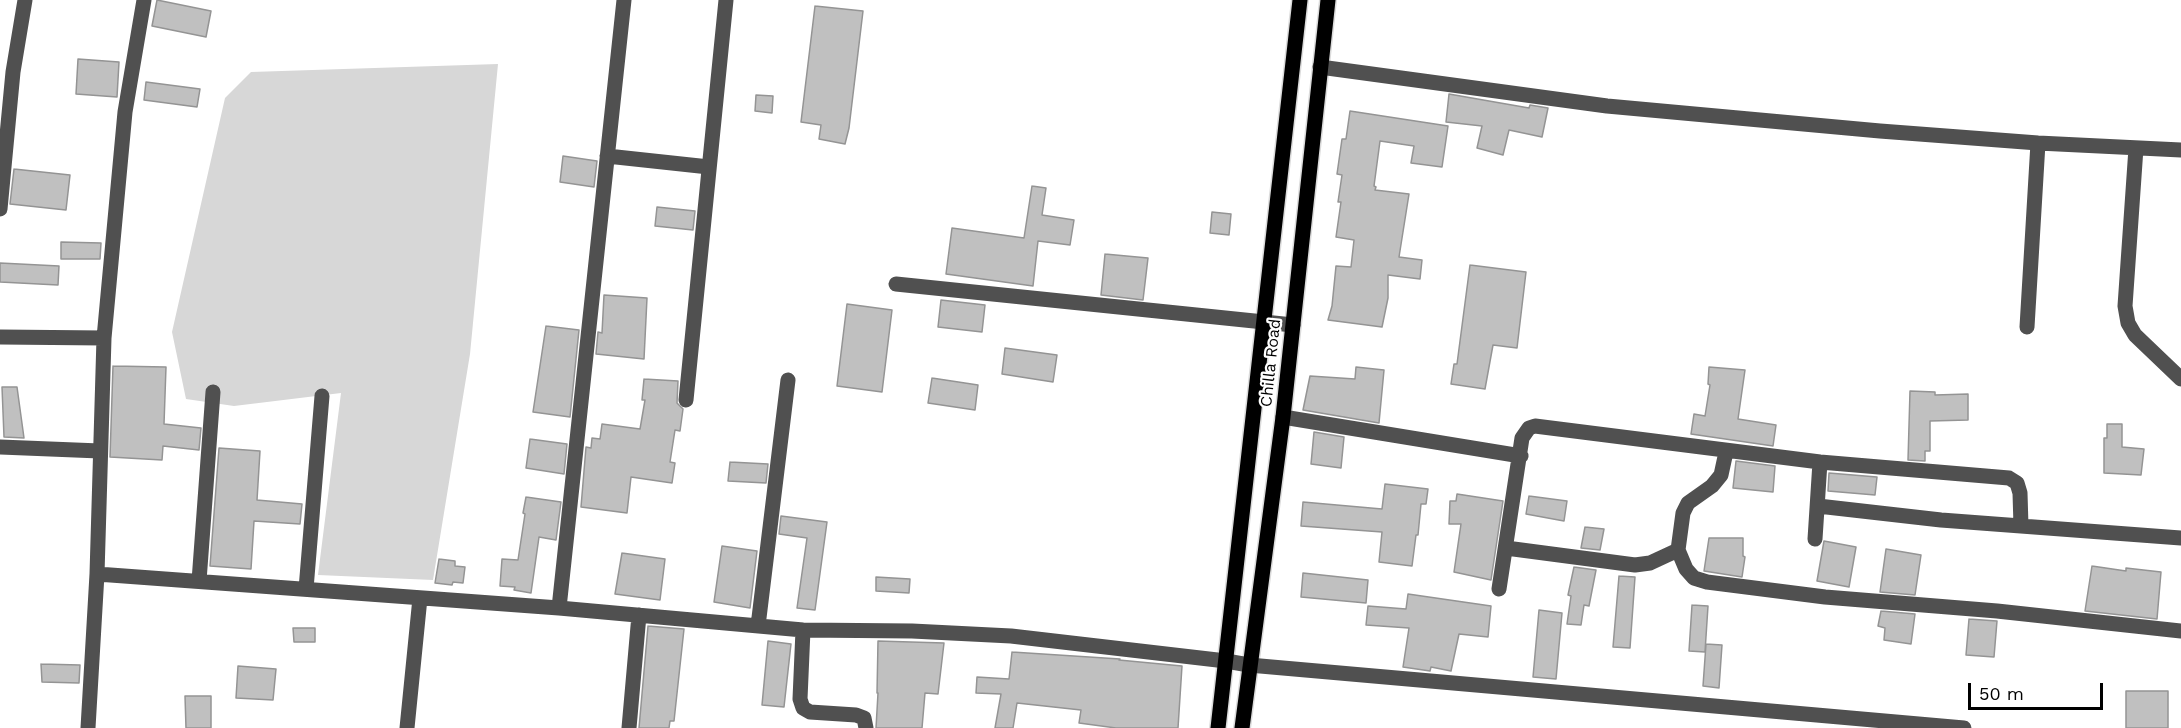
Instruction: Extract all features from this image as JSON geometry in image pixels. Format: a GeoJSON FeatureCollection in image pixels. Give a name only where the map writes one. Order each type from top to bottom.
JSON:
{"type":"FeatureCollection","features":[{"type":"Feature","properties":{"kind":"main road","name":"Chilla Road"},"geometry":{"type":"LineString","coordinates":[[1218,728],[1300,0]]}},
{"type":"Feature","properties":{"kind":"main road","name":"Chilla Road"},"geometry":{"type":"LineString","coordinates":[[1242,728],[1283,417],[1328,0]]}},
{"type":"Feature","properties":{"kind":"street"},"geometry":{"type":"LineString","coordinates":[[0,208],[13,72],[25,0]]}},
{"type":"Feature","properties":{"kind":"street"},"geometry":{"type":"LineString","coordinates":[[88,728],[97,574],[104,338],[125,112],[144,0]]}},
{"type":"Feature","properties":{"kind":"street"},"geometry":{"type":"LineString","coordinates":[[559,608],[624,0]]}},
{"type":"Feature","properties":{"kind":"street"},"geometry":{"type":"LineString","coordinates":[[686,400],[726,0]]}},
{"type":"Feature","properties":{"kind":"street"},"geometry":{"type":"LineString","coordinates":[[1320,67],[1607,106],[1880,131],[2038,143],[2181,150]]}},
{"type":"Feature","properties":{"kind":"street"},"geometry":{"type":"LineString","coordinates":[[2027,327],[2038,143]]}},
{"type":"Feature","properties":{"kind":"street"},"geometry":{"type":"LineString","coordinates":[[2136,148],[2125,306],[2128,323],[2134,335],[2181,378]]}},
{"type":"Feature","properties":{"kind":"street"},"geometry":{"type":"LineString","coordinates":[[607,156],[709,167]]}},
{"type":"Feature","properties":{"kind":"street"},"geometry":{"type":"LineString","coordinates":[[896,284],[1293,325]]}},
{"type":"Feature","properties":{"kind":"street"},"geometry":{"type":"LineString","coordinates":[[0,337],[104,338]]}},
{"type":"Feature","properties":{"kind":"street"},"geometry":{"type":"LineString","coordinates":[[758,626],[788,380]]}},
{"type":"Feature","properties":{"kind":"street"},"geometry":{"type":"LineString","coordinates":[[199,581],[213,392]]}},
{"type":"Feature","properties":{"kind":"street"},"geometry":{"type":"LineString","coordinates":[[306,589],[322,396]]}},
{"type":"Feature","properties":{"kind":"street"},"geometry":{"type":"LineString","coordinates":[[1283,417],[1521,456]]}},
{"type":"Feature","properties":{"kind":"street"},"geometry":{"type":"LineString","coordinates":[[1499,589],[1524,432],[1535,426],[1726,452],[2009,478],[2018,483],[2021,526]]}},
{"type":"Feature","properties":{"kind":"street"},"geometry":{"type":"LineString","coordinates":[[0,447],[100,451]]}},
{"type":"Feature","properties":{"kind":"street"},"geometry":{"type":"LineString","coordinates":[[1726,452],[1721,475],[1712,486],[1688,503],[1683,513],[1678,550],[1686,569],[1694,578],[1707,582],[1825,597],[1996,611],[2181,631]]}},
{"type":"Feature","properties":{"kind":"street"},"geometry":{"type":"LineString","coordinates":[[1815,539],[1820,462]]}},
{"type":"Feature","properties":{"kind":"street"},"geometry":{"type":"LineString","coordinates":[[1818,506],[1941,520],[2181,538]]}},
{"type":"Feature","properties":{"kind":"street"},"geometry":{"type":"LineString","coordinates":[[1506,548],[1635,566],[1650,563],[1678,550]]}},
{"type":"Feature","properties":{"kind":"street"},"geometry":{"type":"LineString","coordinates":[[97,574],[559,608],[803,630],[912,631],[1011,636],[1250,665],[1964,728]]}},
{"type":"Feature","properties":{"kind":"street"},"geometry":{"type":"LineString","coordinates":[[407,728],[420,598]]}},
{"type":"Feature","properties":{"kind":"street"},"geometry":{"type":"LineString","coordinates":[[629,728],[639,615]]}},
{"type":"Feature","properties":{"kind":"street"},"geometry":{"type":"LineString","coordinates":[[803,630],[800,699],[803,708],[810,712],[856,715],[864,718],[866,728]]}},
{"type":"Feature","properties":{"kind":"shaded area"},"geometry":{"type":"Polygon","coordinates":[[[498,64],[470,354],[433,580],[318,575],[341,393],[234,406],[186,399],[172,332],[225,98],[251,72],[498,64]]]}},
{"type":"Feature","properties":{"kind":"building"},"geometry":{"type":"Polygon","coordinates":[[[157,0],[211,11],[206,37],[152,26],[157,0]]]}},
{"type":"Feature","properties":{"kind":"building"},"geometry":{"type":"Polygon","coordinates":[[[815,6],[863,11],[849,128],[845,144],[819,139],[821,125],[801,122],[815,6]]]}},
{"type":"Feature","properties":{"kind":"building"},"geometry":{"type":"Polygon","coordinates":[[[78,59],[119,62],[117,97],[76,94],[78,59]]]}},
{"type":"Feature","properties":{"kind":"building"},"geometry":{"type":"Polygon","coordinates":[[[146,82],[200,89],[197,107],[144,100],[146,82]]]}},
{"type":"Feature","properties":{"kind":"building"},"geometry":{"type":"Polygon","coordinates":[[[1449,94],[1529,108],[1530,105],[1548,108],[1542,137],[1509,130],[1503,155],[1477,148],[1482,126],[1446,122],[1449,94]]]}},
{"type":"Feature","properties":{"kind":"building"},"geometry":{"type":"Polygon","coordinates":[[[756,95],[773,96],[772,113],[755,111],[756,95]]]}},
{"type":"Feature","properties":{"kind":"building"},"geometry":{"type":"Polygon","coordinates":[[[1350,111],[1448,126],[1442,167],[1411,163],[1414,146],[1380,141],[1375,190],[1409,194],[1399,257],[1422,260],[1420,279],[1388,275],[1388,298],[1382,327],[1328,320],[1332,306],[1336,266],[1351,267],[1354,240],[1336,237],[1342,175],[1337,174],[1342,139],[1346,139],[1350,111]]]}},
{"type":"Feature","properties":{"kind":"building"},"geometry":{"type":"Polygon","coordinates":[[[563,156],[597,161],[594,187],[560,182],[563,156]]]}},
{"type":"Feature","properties":{"kind":"building"},"geometry":{"type":"Polygon","coordinates":[[[14,169],[70,175],[66,210],[10,204],[14,169]]]}},
{"type":"Feature","properties":{"kind":"building"},"geometry":{"type":"Polygon","coordinates":[[[1032,186],[1046,188],[1042,215],[1074,220],[1070,245],[1038,241],[1033,286],[946,274],[952,228],[1024,238],[1032,186]]]}},
{"type":"Feature","properties":{"kind":"building"},"geometry":{"type":"Polygon","coordinates":[[[657,207],[695,211],[693,230],[655,226],[657,207]]]}},
{"type":"Feature","properties":{"kind":"building"},"geometry":{"type":"Polygon","coordinates":[[[1212,212],[1231,214],[1229,235],[1210,233],[1212,212]]]}},
{"type":"Feature","properties":{"kind":"building"},"geometry":{"type":"Polygon","coordinates":[[[61,242],[101,243],[100,259],[61,259],[61,242]]]}},
{"type":"Feature","properties":{"kind":"building"},"geometry":{"type":"Polygon","coordinates":[[[1105,254],[1148,258],[1143,300],[1101,295],[1105,254]]]}},
{"type":"Feature","properties":{"kind":"building"},"geometry":{"type":"Polygon","coordinates":[[[0,263],[59,266],[58,285],[0,282],[0,263]]]}},
{"type":"Feature","properties":{"kind":"building"},"geometry":{"type":"Polygon","coordinates":[[[1470,265],[1526,272],[1517,348],[1493,345],[1485,389],[1451,384],[1454,364],[1457,364],[1470,265]]]}},
{"type":"Feature","properties":{"kind":"building"},"geometry":{"type":"Polygon","coordinates":[[[604,295],[647,298],[644,359],[596,354],[598,332],[602,333],[604,295]]]}},
{"type":"Feature","properties":{"kind":"building"},"geometry":{"type":"Polygon","coordinates":[[[941,300],[985,305],[982,332],[938,327],[941,300]]]}},
{"type":"Feature","properties":{"kind":"building"},"geometry":{"type":"Polygon","coordinates":[[[847,304],[892,310],[882,392],[837,386],[847,304]]]}},
{"type":"Feature","properties":{"kind":"building"},"geometry":{"type":"Polygon","coordinates":[[[546,326],[579,330],[570,417],[533,412],[546,326]]]}},
{"type":"Feature","properties":{"kind":"building"},"geometry":{"type":"Polygon","coordinates":[[[1005,348],[1057,355],[1053,382],[1002,374],[1005,348]]]}},
{"type":"Feature","properties":{"kind":"building"},"geometry":{"type":"Polygon","coordinates":[[[113,366],[166,367],[164,424],[201,428],[199,450],[163,446],[162,460],[110,457],[113,366]]]}},
{"type":"Feature","properties":{"kind":"building"},"geometry":{"type":"Polygon","coordinates":[[[1356,367],[1384,370],[1379,423],[1303,410],[1310,376],[1355,379],[1356,367]]]}},
{"type":"Feature","properties":{"kind":"building"},"geometry":{"type":"Polygon","coordinates":[[[1709,367],[1745,370],[1738,419],[1776,425],[1773,446],[1691,434],[1694,414],[1705,416],[1710,385],[1708,384],[1709,367]]]}},
{"type":"Feature","properties":{"kind":"building"},"geometry":{"type":"Polygon","coordinates":[[[932,378],[978,385],[975,410],[928,403],[932,378]]]}},
{"type":"Feature","properties":{"kind":"building"},"geometry":{"type":"Polygon","coordinates":[[[644,379],[678,381],[677,403],[683,409],[680,431],[675,430],[670,462],[675,463],[672,483],[631,477],[627,513],[581,507],[586,447],[591,448],[592,438],[600,439],[602,424],[640,429],[645,400],[642,400],[644,379]]]}},
{"type":"Feature","properties":{"kind":"building"},"geometry":{"type":"Polygon","coordinates":[[[2,387],[17,387],[24,438],[4,437],[2,387]]]}},
{"type":"Feature","properties":{"kind":"building"},"geometry":{"type":"Polygon","coordinates":[[[1910,391],[1935,392],[1935,395],[1968,394],[1968,420],[1930,421],[1930,451],[1925,451],[1925,461],[1908,460],[1910,391]]]}},
{"type":"Feature","properties":{"kind":"building"},"geometry":{"type":"Polygon","coordinates":[[[2107,424],[2122,424],[2122,447],[2144,449],[2141,475],[2104,473],[2104,438],[2107,438],[2107,424]]]}},
{"type":"Feature","properties":{"kind":"building"},"geometry":{"type":"Polygon","coordinates":[[[1314,432],[1344,437],[1341,468],[1311,464],[1314,432]]]}},
{"type":"Feature","properties":{"kind":"building"},"geometry":{"type":"Polygon","coordinates":[[[530,439],[567,444],[564,474],[526,468],[530,439]]]}},
{"type":"Feature","properties":{"kind":"building"},"geometry":{"type":"Polygon","coordinates":[[[219,448],[260,451],[257,500],[302,504],[300,524],[254,521],[251,569],[210,566],[219,448]]]}},
{"type":"Feature","properties":{"kind":"building"},"geometry":{"type":"Polygon","coordinates":[[[1736,461],[1775,466],[1773,492],[1733,488],[1736,461]]]}},
{"type":"Feature","properties":{"kind":"building"},"geometry":{"type":"Polygon","coordinates":[[[730,462],[768,464],[766,483],[728,481],[730,462]]]}},
{"type":"Feature","properties":{"kind":"building"},"geometry":{"type":"Polygon","coordinates":[[[1829,473],[1877,477],[1875,495],[1828,491],[1829,473]]]}},
{"type":"Feature","properties":{"kind":"building"},"geometry":{"type":"Polygon","coordinates":[[[1385,484],[1428,489],[1426,504],[1421,504],[1412,566],[1379,562],[1382,532],[1301,526],[1303,502],[1382,509],[1385,484]]]}},
{"type":"Feature","properties":{"kind":"building"},"geometry":{"type":"Polygon","coordinates":[[[1457,494],[1503,501],[1491,580],[1454,572],[1461,524],[1449,524],[1450,501],[1456,501],[1457,494]]]}},
{"type":"Feature","properties":{"kind":"building"},"geometry":{"type":"Polygon","coordinates":[[[1529,496],[1567,501],[1564,521],[1526,514],[1529,496]]]}},
{"type":"Feature","properties":{"kind":"building"},"geometry":{"type":"Polygon","coordinates":[[[526,497],[561,502],[556,540],[539,537],[531,593],[514,590],[515,587],[500,586],[502,559],[518,560],[526,497]]]}},
{"type":"Feature","properties":{"kind":"building"},"geometry":{"type":"Polygon","coordinates":[[[781,516],[827,522],[815,610],[797,608],[807,538],[779,534],[781,516]]]}},
{"type":"Feature","properties":{"kind":"building"},"geometry":{"type":"Polygon","coordinates":[[[1585,527],[1604,529],[1600,550],[1581,548],[1585,527]]]}},
{"type":"Feature","properties":{"kind":"building"},"geometry":{"type":"Polygon","coordinates":[[[1709,538],[1743,538],[1743,556],[1745,557],[1742,577],[1704,571],[1709,538]]]}},
{"type":"Feature","properties":{"kind":"building"},"geometry":{"type":"Polygon","coordinates":[[[1824,541],[1856,547],[1849,587],[1817,581],[1824,541]]]}},
{"type":"Feature","properties":{"kind":"building"},"geometry":{"type":"Polygon","coordinates":[[[722,546],[757,551],[750,608],[714,602],[722,546]]]}},
{"type":"Feature","properties":{"kind":"building"},"geometry":{"type":"Polygon","coordinates":[[[1886,549],[1921,555],[1915,595],[1880,592],[1886,549]]]}},
{"type":"Feature","properties":{"kind":"building"},"geometry":{"type":"Polygon","coordinates":[[[622,553],[665,559],[660,600],[615,594],[622,553]]]}},
{"type":"Feature","properties":{"kind":"building"},"geometry":{"type":"Polygon","coordinates":[[[439,559],[455,561],[455,566],[465,567],[463,583],[453,582],[452,585],[435,583],[439,559]]]}},
{"type":"Feature","properties":{"kind":"building"},"geometry":{"type":"Polygon","coordinates":[[[2092,566],[2126,571],[2126,568],[2161,572],[2157,619],[2085,611],[2092,566]]]}},
{"type":"Feature","properties":{"kind":"building"},"geometry":{"type":"Polygon","coordinates":[[[1574,567],[1596,570],[1589,606],[1584,605],[1581,625],[1567,624],[1571,596],[1568,595],[1574,567]]]}},
{"type":"Feature","properties":{"kind":"building"},"geometry":{"type":"Polygon","coordinates":[[[1303,573],[1368,580],[1366,603],[1301,597],[1303,573]]]}},
{"type":"Feature","properties":{"kind":"building"},"geometry":{"type":"Polygon","coordinates":[[[1619,576],[1635,577],[1630,648],[1613,647],[1619,576]]]}},
{"type":"Feature","properties":{"kind":"building"},"geometry":{"type":"Polygon","coordinates":[[[876,577],[910,579],[909,593],[876,591],[876,577]]]}},
{"type":"Feature","properties":{"kind":"building"},"geometry":{"type":"Polygon","coordinates":[[[1408,594],[1491,606],[1488,637],[1459,634],[1451,671],[1431,667],[1430,671],[1403,667],[1409,628],[1366,625],[1368,606],[1406,609],[1408,594]]]}},
{"type":"Feature","properties":{"kind":"building"},"geometry":{"type":"Polygon","coordinates":[[[1692,605],[1708,606],[1705,652],[1689,651],[1692,605]]]}},
{"type":"Feature","properties":{"kind":"building"},"geometry":{"type":"Polygon","coordinates":[[[1539,610],[1562,613],[1556,679],[1533,677],[1539,610]]]}},
{"type":"Feature","properties":{"kind":"building"},"geometry":{"type":"Polygon","coordinates":[[[1881,611],[1915,614],[1911,644],[1884,640],[1885,628],[1878,626],[1881,611]]]}},
{"type":"Feature","properties":{"kind":"building"},"geometry":{"type":"Polygon","coordinates":[[[1969,619],[1997,621],[1994,657],[1966,655],[1969,619]]]}},
{"type":"Feature","properties":{"kind":"building"},"geometry":{"type":"Polygon","coordinates":[[[648,626],[684,629],[674,721],[670,721],[669,728],[639,728],[648,626]]]}},
{"type":"Feature","properties":{"kind":"building"},"geometry":{"type":"Polygon","coordinates":[[[293,628],[315,628],[315,642],[294,642],[293,628]]]}},
{"type":"Feature","properties":{"kind":"building"},"geometry":{"type":"Polygon","coordinates":[[[768,641],[791,644],[784,707],[762,705],[768,641]]]}},
{"type":"Feature","properties":{"kind":"building"},"geometry":{"type":"Polygon","coordinates":[[[878,641],[944,643],[938,694],[925,693],[922,728],[876,728],[878,641]]]}},
{"type":"Feature","properties":{"kind":"building"},"geometry":{"type":"Polygon","coordinates":[[[1706,644],[1722,645],[1719,688],[1703,686],[1706,644]]]}},
{"type":"Feature","properties":{"kind":"building"},"geometry":{"type":"Polygon","coordinates":[[[1012,652],[1120,659],[1182,666],[1178,728],[1116,728],[1079,723],[1081,710],[1017,703],[1013,728],[995,728],[1001,694],[976,693],[977,677],[1009,679],[1012,652]]]}},
{"type":"Feature","properties":{"kind":"building"},"geometry":{"type":"Polygon","coordinates":[[[41,664],[80,665],[79,683],[42,682],[41,664]]]}},
{"type":"Feature","properties":{"kind":"building"},"geometry":{"type":"Polygon","coordinates":[[[238,666],[276,669],[273,700],[236,698],[238,666]]]}},
{"type":"Feature","properties":{"kind":"building"},"geometry":{"type":"Polygon","coordinates":[[[2126,691],[2168,691],[2168,728],[2126,728],[2126,691]]]}},
{"type":"Feature","properties":{"kind":"building"},"geometry":{"type":"Polygon","coordinates":[[[185,696],[211,696],[211,728],[186,728],[185,696]]]}}]}
